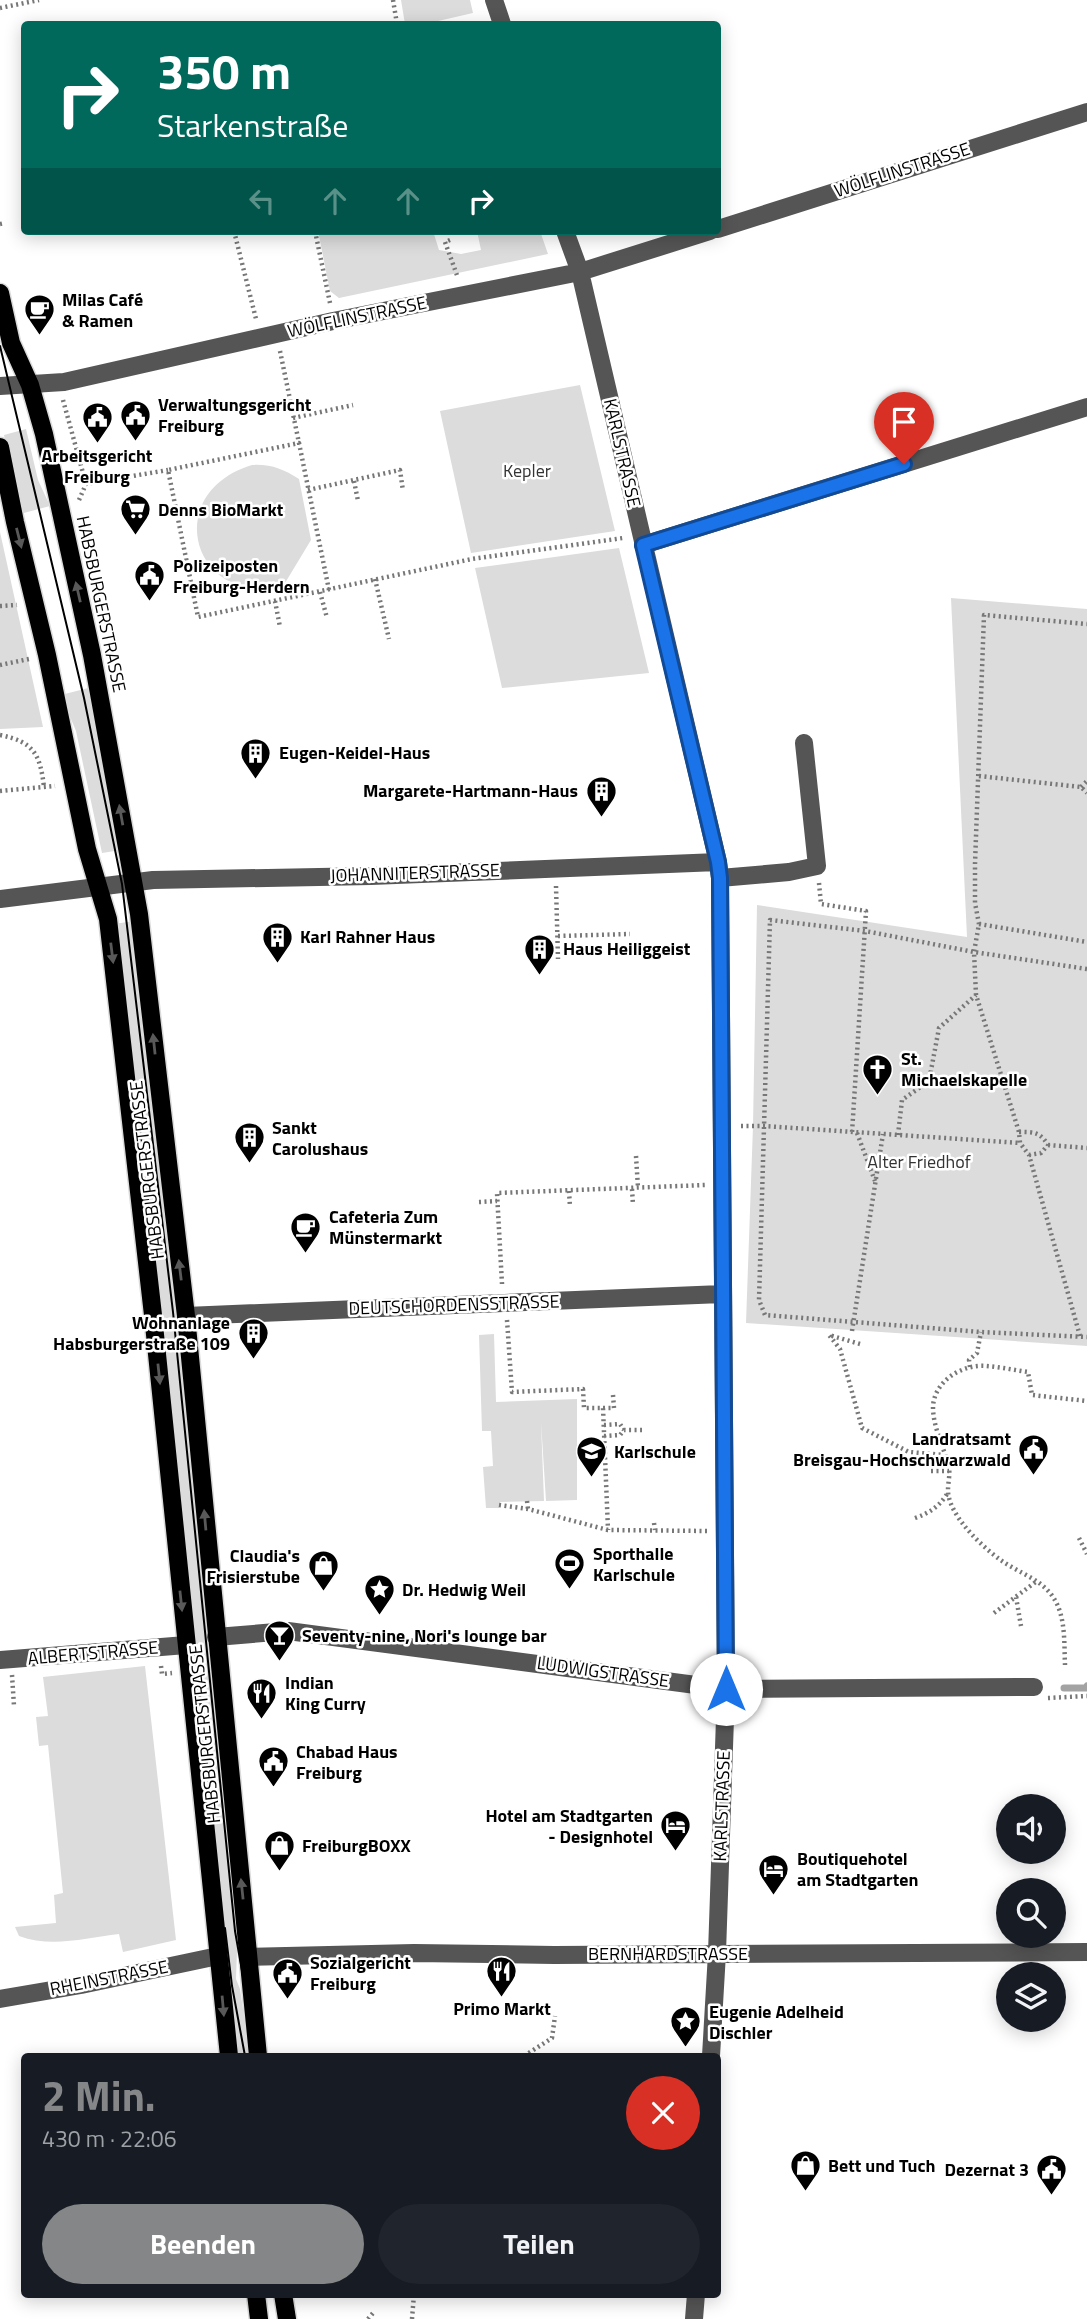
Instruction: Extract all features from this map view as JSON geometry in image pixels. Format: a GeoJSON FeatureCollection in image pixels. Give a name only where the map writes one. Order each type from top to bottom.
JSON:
{"type":"FeatureCollection","features":[{"type":"Feature","properties":{"kind":"main road","name":"HABSBURGERSTRASSE"},"geometry":{"type":"LineString","coordinates":[[0,293],[11,343],[30,386],[44,434],[92,655],[134,882],[186,1316],[258,2053]]}},
{"type":"Feature","properties":{"kind":"main road","name":"HABSBURGERSTRASSE"},"geometry":{"type":"LineString","coordinates":[[0,447],[74,784],[105,886],[229,2053]]}},
{"type":"Feature","properties":{"kind":"main road"},"geometry":{"type":"LineString","coordinates":[[256,2298],[259,2319]]}},
{"type":"Feature","properties":{"kind":"main road"},"geometry":{"type":"LineString","coordinates":[[284,2298],[287,2319]]}},
{"type":"Feature","properties":{"kind":"street"},"geometry":{"type":"LineString","coordinates":[[494,0],[501,21]]}},
{"type":"Feature","properties":{"kind":"street","name":"WÖLFLINSTRASSE"},"geometry":{"type":"LineString","coordinates":[[721,228],[1087,112]]}},
{"type":"Feature","properties":{"kind":"street","name":"KARLSTRASSE"},"geometry":{"type":"LineString","coordinates":[[566,235],[580,272],[719,870],[726,1689],[711,2053]]}},
{"type":"Feature","properties":{"kind":"street","name":"WÖLFLINSTRASSE"},"geometry":{"type":"LineString","coordinates":[[0,386],[58,382],[333,321],[580,272],[697,235]]}},
{"type":"Feature","properties":{"kind":"street"},"geometry":{"type":"LineString","coordinates":[[642,540],[1087,407]]}},
{"type":"Feature","properties":{"kind":"street"},"geometry":{"type":"LineString","coordinates":[[804,743],[817,866]]}},
{"type":"Feature","properties":{"kind":"street","name":"JOHANNITERSTRASSE"},"geometry":{"type":"LineString","coordinates":[[0,899],[134,882],[556,868],[789,872],[817,866]]}},
{"type":"Feature","properties":{"kind":"street","name":"DEUTSCHORDENSSTRASSE"},"geometry":{"type":"LineString","coordinates":[[186,1316],[722,1294]]}},
{"type":"Feature","properties":{"kind":"street","name":"LUDWIGSTRASSE"},"geometry":{"type":"LineString","coordinates":[[216,1637],[288,1631],[726,1689],[1034,1687]]}},
{"type":"Feature","properties":{"kind":"street","name":"ALBERTSTRASSE"},"geometry":{"type":"LineString","coordinates":[[0,1660],[186,1645]]}},
{"type":"Feature","properties":{"kind":"street","name":"BERNHARDSTRASSE"},"geometry":{"type":"LineString","coordinates":[[248,1957],[365,1953],[1087,1952]]}},
{"type":"Feature","properties":{"kind":"street","name":"RHEINSTRASSE"},"geometry":{"type":"LineString","coordinates":[[0,1999],[218,1956]]}},
{"type":"Feature","properties":{"kind":"street"},"geometry":{"type":"LineString","coordinates":[[694,2319],[696,2298]]}},
{"type":"Feature","properties":{"kind":"path"},"geometry":{"type":"LineString","coordinates":[[0,8],[39,0]]}},
{"type":"Feature","properties":{"kind":"path"},"geometry":{"type":"LineString","coordinates":[[393,0],[396,21]]}},
{"type":"Feature","properties":{"kind":"path"},"geometry":{"type":"LineString","coordinates":[[235,235],[244,275],[268,335],[293,418],[329,590]]}},
{"type":"Feature","properties":{"kind":"path"},"geometry":{"type":"LineString","coordinates":[[316,235],[333,321]]}},
{"type":"Feature","properties":{"kind":"path"},"geometry":{"type":"LineString","coordinates":[[450,240],[444,242],[458,279]]}},
{"type":"Feature","properties":{"kind":"path"},"geometry":{"type":"LineString","coordinates":[[236,277],[244,275]]}},
{"type":"Feature","properties":{"kind":"path"},"geometry":{"type":"LineString","coordinates":[[58,382],[86,484],[76,507],[60,511]]}},
{"type":"Feature","properties":{"kind":"path"},"geometry":{"type":"LineString","coordinates":[[293,418],[353,405]]}},
{"type":"Feature","properties":{"kind":"path"},"geometry":{"type":"LineString","coordinates":[[86,484],[299,443]]}},
{"type":"Feature","properties":{"kind":"path"},"geometry":{"type":"LineString","coordinates":[[168,470],[198,617],[472,559],[642,540]]}},
{"type":"Feature","properties":{"kind":"path"},"geometry":{"type":"LineString","coordinates":[[309,490],[400,470],[403,491]]}},
{"type":"Feature","properties":{"kind":"path"},"geometry":{"type":"LineString","coordinates":[[354,481],[358,501]]}},
{"type":"Feature","properties":{"kind":"path"},"geometry":{"type":"LineString","coordinates":[[375,579],[390,639]]}},
{"type":"Feature","properties":{"kind":"path"},"geometry":{"type":"LineString","coordinates":[[320,592],[327,618]]}},
{"type":"Feature","properties":{"kind":"path"},"geometry":{"type":"LineString","coordinates":[[275,601],[281,628]]}},
{"type":"Feature","properties":{"kind":"path"},"geometry":{"type":"LineString","coordinates":[[1080,1336],[1029,1155],[1020,1143],[1019,1132],[976,995],[974,952],[979,924],[975,903],[984,615],[1087,624]]}},
{"type":"Feature","properties":{"kind":"path"},"geometry":{"type":"LineString","coordinates":[[0,665],[47,655]]}},
{"type":"Feature","properties":{"kind":"path"},"geometry":{"type":"LineString","coordinates":[[0,735],[26,743],[35,752],[40,759],[44,787]]}},
{"type":"Feature","properties":{"kind":"path"},"geometry":{"type":"LineString","coordinates":[[979,776],[1081,787],[1087,793]]}},
{"type":"Feature","properties":{"kind":"path"},"geometry":{"type":"LineString","coordinates":[[1081,787],[1087,781]]}},
{"type":"Feature","properties":{"kind":"path"},"geometry":{"type":"LineString","coordinates":[[0,791],[74,784]]}},
{"type":"Feature","properties":{"kind":"path"},"geometry":{"type":"LineString","coordinates":[[817,866],[821,904],[866,911],[855,1133],[876,1184]]}},
{"type":"Feature","properties":{"kind":"path"},"geometry":{"type":"LineString","coordinates":[[556,868],[558,959]]}},
{"type":"Feature","properties":{"kind":"path"},"geometry":{"type":"LineString","coordinates":[[1087,969],[974,952],[865,931],[770,920],[759,1300],[765,1315],[981,1332],[1087,1337]]}},
{"type":"Feature","properties":{"kind":"path"},"geometry":{"type":"LineString","coordinates":[[979,924],[1087,942]]}},
{"type":"Feature","properties":{"kind":"path"},"geometry":{"type":"LineString","coordinates":[[558,936],[630,934]]}},
{"type":"Feature","properties":{"kind":"path"},"geometry":{"type":"LineString","coordinates":[[898,1135],[902,1100],[929,1081],[939,1028],[976,995]]}},
{"type":"Feature","properties":{"kind":"path"},"geometry":{"type":"LineString","coordinates":[[723,1126],[764,1126],[1020,1143]]}},
{"type":"Feature","properties":{"kind":"path"},"geometry":{"type":"LineString","coordinates":[[1019,1132],[1034,1132],[1043,1136],[1048,1145]]}},
{"type":"Feature","properties":{"kind":"path"},"geometry":{"type":"LineString","coordinates":[[852,1331],[883,1134]]}},
{"type":"Feature","properties":{"kind":"path"},"geometry":{"type":"LineString","coordinates":[[1048,1145],[1087,1148]]}},
{"type":"Feature","properties":{"kind":"path"},"geometry":{"type":"LineString","coordinates":[[1029,1155],[1041,1153],[1048,1145]]}},
{"type":"Feature","properties":{"kind":"path"},"geometry":{"type":"LineString","coordinates":[[633,1205],[636,1156]]}},
{"type":"Feature","properties":{"kind":"path"},"geometry":{"type":"LineString","coordinates":[[614,1395],[614,1408],[584,1408],[583,1389],[512,1392],[497,1194],[723,1185]]}},
{"type":"Feature","properties":{"kind":"path"},"geometry":{"type":"LineString","coordinates":[[569,1191],[570,1207]]}},
{"type":"Feature","properties":{"kind":"path"},"geometry":{"type":"LineString","coordinates":[[479,1202],[497,1201]]}},
{"type":"Feature","properties":{"kind":"path"},"geometry":{"type":"LineString","coordinates":[[970,1367],[969,1360],[977,1353],[981,1332]]}},
{"type":"Feature","properties":{"kind":"path"},"geometry":{"type":"LineString","coordinates":[[860,1344],[829,1335],[840,1349],[862,1428],[909,1452],[944,1455]]}},
{"type":"Feature","properties":{"kind":"path"},"geometry":{"type":"LineString","coordinates":[[1065,1665],[1059,1609],[1053,1596],[1037,1581],[1002,1561],[978,1541],[953,1508],[948,1493],[949,1465],[936,1426],[933,1407],[943,1382],[970,1367],[985,1366],[1031,1370],[1032,1395],[1087,1401]]}},
{"type":"Feature","properties":{"kind":"path"},"geometry":{"type":"LineString","coordinates":[[603,1408],[608,1530]]}},
{"type":"Feature","properties":{"kind":"path"},"geometry":{"type":"LineString","coordinates":[[604,1425],[620,1424],[624,1430]]}},
{"type":"Feature","properties":{"kind":"path"},"geometry":{"type":"LineString","coordinates":[[624,1430],[642,1430]]}},
{"type":"Feature","properties":{"kind":"path"},"geometry":{"type":"LineString","coordinates":[[604,1436],[620,1435],[624,1430]]}},
{"type":"Feature","properties":{"kind":"path"},"geometry":{"type":"LineString","coordinates":[[931,1471],[949,1471]]}},
{"type":"Feature","properties":{"kind":"path"},"geometry":{"type":"LineString","coordinates":[[915,1518],[941,1505],[948,1493]]}},
{"type":"Feature","properties":{"kind":"path"},"geometry":{"type":"LineString","coordinates":[[527,1501],[528,1508]]}},
{"type":"Feature","properties":{"kind":"path"},"geometry":{"type":"LineString","coordinates":[[499,1505],[528,1508],[608,1530],[725,1531]]}},
{"type":"Feature","properties":{"kind":"path"},"geometry":{"type":"LineString","coordinates":[[654,1523],[655,1530]]}},
{"type":"Feature","properties":{"kind":"path"},"geometry":{"type":"LineString","coordinates":[[1079,1538],[1087,1554]]}},
{"type":"Feature","properties":{"kind":"path"},"geometry":{"type":"LineString","coordinates":[[994,1614],[1037,1581]]}},
{"type":"Feature","properties":{"kind":"path"},"geometry":{"type":"LineString","coordinates":[[1016,1597],[1020,1626]]}},
{"type":"Feature","properties":{"kind":"path"},"geometry":{"type":"LineString","coordinates":[[12,1677],[14,1706]]}},
{"type":"Feature","properties":{"kind":"path"},"geometry":{"type":"LineString","coordinates":[[1034,1687],[1044,1698],[1087,1696]]}},
{"type":"Feature","properties":{"kind":"path"},"geometry":{"type":"LineString","coordinates":[[529,2053],[552,2038],[555,2016]]}},
{"type":"Feature","properties":{"kind":"path"},"geometry":{"type":"LineString","coordinates":[[412,2319],[414,2298]]}},
{"type":"Feature","properties":{"kind":"path"},"geometry":{"type":"LineString","coordinates":[[368,2319],[373,2313]]}},
{"type":"Feature","properties":{"kind":"green space"},"geometry":{"type":"Polygon","coordinates":[[[401,0],[470,0],[473,13],[438,21],[404,21],[401,0]]]}},
{"type":"Feature","properties":{"kind":"green space"},"geometry":{"type":"Polygon","coordinates":[[[319,235],[434,235],[439,250],[461,254],[481,250],[478,235],[541,235],[548,254],[339,298],[330,291],[319,235]]]}},
{"type":"Feature","properties":{"kind":"green space","name":"Kepler"},"geometry":{"type":"Polygon","coordinates":[[[580,385],[615,531],[471,553],[440,411],[580,385]]]}},
{"type":"Feature","properties":{"kind":"green space"},"geometry":{"type":"Polygon","coordinates":[[[26,429],[38,480],[50,506],[20,514],[4,435],[26,429]]]}},
{"type":"Feature","properties":{"kind":"green space"},"geometry":{"type":"Polygon","coordinates":[[[252,465],[277,468],[299,479],[311,540],[285,583],[254,588],[229,581],[210,566],[200,546],[197,523],[205,500],[222,480],[252,465]]]}},
{"type":"Feature","properties":{"kind":"green space"},"geometry":{"type":"Polygon","coordinates":[[[0,532],[43,727],[0,729],[0,532]]]}},
{"type":"Feature","properties":{"kind":"green space"},"geometry":{"type":"Polygon","coordinates":[[[619,548],[649,673],[502,688],[475,568],[619,548]]]}},
{"type":"Feature","properties":{"kind":"green space","name":"Alter Friedhof"},"geometry":{"type":"Polygon","coordinates":[[[951,598],[1087,609],[1087,1346],[746,1323],[757,905],[967,937],[951,598]]]}},
{"type":"Feature","properties":{"kind":"green space"},"geometry":{"type":"Polygon","coordinates":[[[92,687],[121,850],[102,853],[76,731],[61,695],[92,687]]]}},
{"type":"Feature","properties":{"kind":"green space"},"geometry":{"type":"Polygon","coordinates":[[[134,921],[178,1313],[238,1922],[236,1979],[240,1989],[250,2053],[238,2053],[226,1983],[114,924],[134,921]]]}},
{"type":"Feature","properties":{"kind":"green space"},"geometry":{"type":"Polygon","coordinates":[[[494,1334],[496,1402],[577,1399],[577,1500],[546,1501],[541,1422],[544,1501],[500,1502],[499,1508],[486,1508],[483,1467],[493,1466],[491,1431],[482,1431],[479,1335],[494,1334]]]}},
{"type":"Feature","properties":{"kind":"green space"},"geometry":{"type":"Polygon","coordinates":[[[145,1666],[176,1940],[123,1952],[119,1934],[56,1942],[19,1936],[15,1927],[56,1923],[54,1895],[63,1893],[48,1745],[39,1746],[36,1717],[48,1716],[43,1677],[145,1666]]]}},
{"type":"Feature","properties":{"kind":"waterway"},"geometry":{"type":"LineString","coordinates":[[1064,1688],[1087,1686]]}},
{"type":"Feature","properties":{"kind":"tram line"},"geometry":{"type":"LineString","coordinates":[[0,346],[84,698],[122,884],[173,1312],[235,1931],[256,2053]]}},
{"type":"Feature","properties":{"kind":"tram line"},"geometry":{"type":"LineString","coordinates":[[225,1928],[244,2053]]}},
{"type":"Feature","properties":{"kind":"tram line"},"geometry":{"type":"LineString","coordinates":[[284,2298],[287,2319]]}},
{"type":"Feature","properties":{"kind":"place","name":"Milas Café & Ramen"},"geometry":{"type":"Point","coordinates":[39,337]}},
{"type":"Feature","properties":{"kind":"place","name":"Verwaltungsgericht Freiburg"},"geometry":{"type":"Point","coordinates":[135,442]}},
{"type":"Feature","properties":{"kind":"place","name":"Arbeitsgericht Freiburg"},"geometry":{"type":"Point","coordinates":[97,445]}},
{"type":"Feature","properties":{"kind":"place","name":"Denns BioMarkt"},"geometry":{"type":"Point","coordinates":[135,537]}},
{"type":"Feature","properties":{"kind":"place","name":"Polizeiposten Freiburg-Herdern"},"geometry":{"type":"Point","coordinates":[150,603]}},
{"type":"Feature","properties":{"kind":"place","name":"Eugen-Keidel-Haus"},"geometry":{"type":"Point","coordinates":[256,780]}},
{"type":"Feature","properties":{"kind":"place","name":"Margarete-Hartmann-Haus"},"geometry":{"type":"Point","coordinates":[601,818]}},
{"type":"Feature","properties":{"kind":"place","name":"Karl Rahner Haus"},"geometry":{"type":"Point","coordinates":[277,964]}},
{"type":"Feature","properties":{"kind":"place","name":"Haus Heiliggeist"},"geometry":{"type":"Point","coordinates":[540,976]}},
{"type":"Feature","properties":{"kind":"place","name":"St. Michaelskapelle"},"geometry":{"type":"Point","coordinates":[878,1096]}},
{"type":"Feature","properties":{"kind":"place","name":"Sankt Carolushaus"},"geometry":{"type":"Point","coordinates":[249,1165]}},
{"type":"Feature","properties":{"kind":"place","name":"Cafeteria Zum Münstermarkt"},"geometry":{"type":"Point","coordinates":[306,1254]}},
{"type":"Feature","properties":{"kind":"place","name":"Wohnanlage Habsburgerstraße 109"},"geometry":{"type":"Point","coordinates":[253,1360]}},
{"type":"Feature","properties":{"kind":"place","name":"Landratsamt Breisgau-Hochschwarzwald"},"geometry":{"type":"Point","coordinates":[1034,1476]}},
{"type":"Feature","properties":{"kind":"place","name":"Karlschule"},"geometry":{"type":"Point","coordinates":[591,1479]}},
{"type":"Feature","properties":{"kind":"place","name":"Sporthalle Karlschule"},"geometry":{"type":"Point","coordinates":[570,1591]}},
{"type":"Feature","properties":{"kind":"place","name":"Claudia's Frisierstube"},"geometry":{"type":"Point","coordinates":[323,1593]}},
{"type":"Feature","properties":{"kind":"place","name":"Dr. Hedwig Weil"},"geometry":{"type":"Point","coordinates":[379,1617]}},
{"type":"Feature","properties":{"kind":"place","name":"Seventy-nine, Nori's lounge bar"},"geometry":{"type":"Point","coordinates":[279,1663]}},
{"type":"Feature","properties":{"kind":"place","name":"Indian King Curry"},"geometry":{"type":"Point","coordinates":[262,1720]}},
{"type":"Feature","properties":{"kind":"place","name":"Chabad Haus Freiburg"},"geometry":{"type":"Point","coordinates":[273,1789]}},
{"type":"Feature","properties":{"kind":"place","name":"Hotel am Stadtgarten - Designhotel"},"geometry":{"type":"Point","coordinates":[676,1853]}},
{"type":"Feature","properties":{"kind":"place","name":"FreiburgBOXX"},"geometry":{"type":"Point","coordinates":[279,1873]}},
{"type":"Feature","properties":{"kind":"place","name":"Boutiquehotel am Stadtgarten"},"geometry":{"type":"Point","coordinates":[774,1896]}},
{"type":"Feature","properties":{"kind":"place","name":"Primo Markt"},"geometry":{"type":"Point","coordinates":[502,1998]}},
{"type":"Feature","properties":{"kind":"place","name":"Sozialgericht Freiburg"},"geometry":{"type":"Point","coordinates":[287,2000]}},
{"type":"Feature","properties":{"kind":"place","name":"Eugenie Adelheid Dischler"},"geometry":{"type":"Point","coordinates":[686,2049]}},
{"type":"Feature","properties":{"kind":"place","name":"Bett und Tuch"},"geometry":{"type":"Point","coordinates":[805,2193]}},
{"type":"Feature","properties":{"kind":"place","name":"Dezernat 3"},"geometry":{"type":"Point","coordinates":[1052,2197]}},
{"type":"Feature","properties":{"kind":"route"},"geometry":{"type":"LineString","coordinates":[[726,1689],[720,878],[643,545],[904,464]]}}]}
